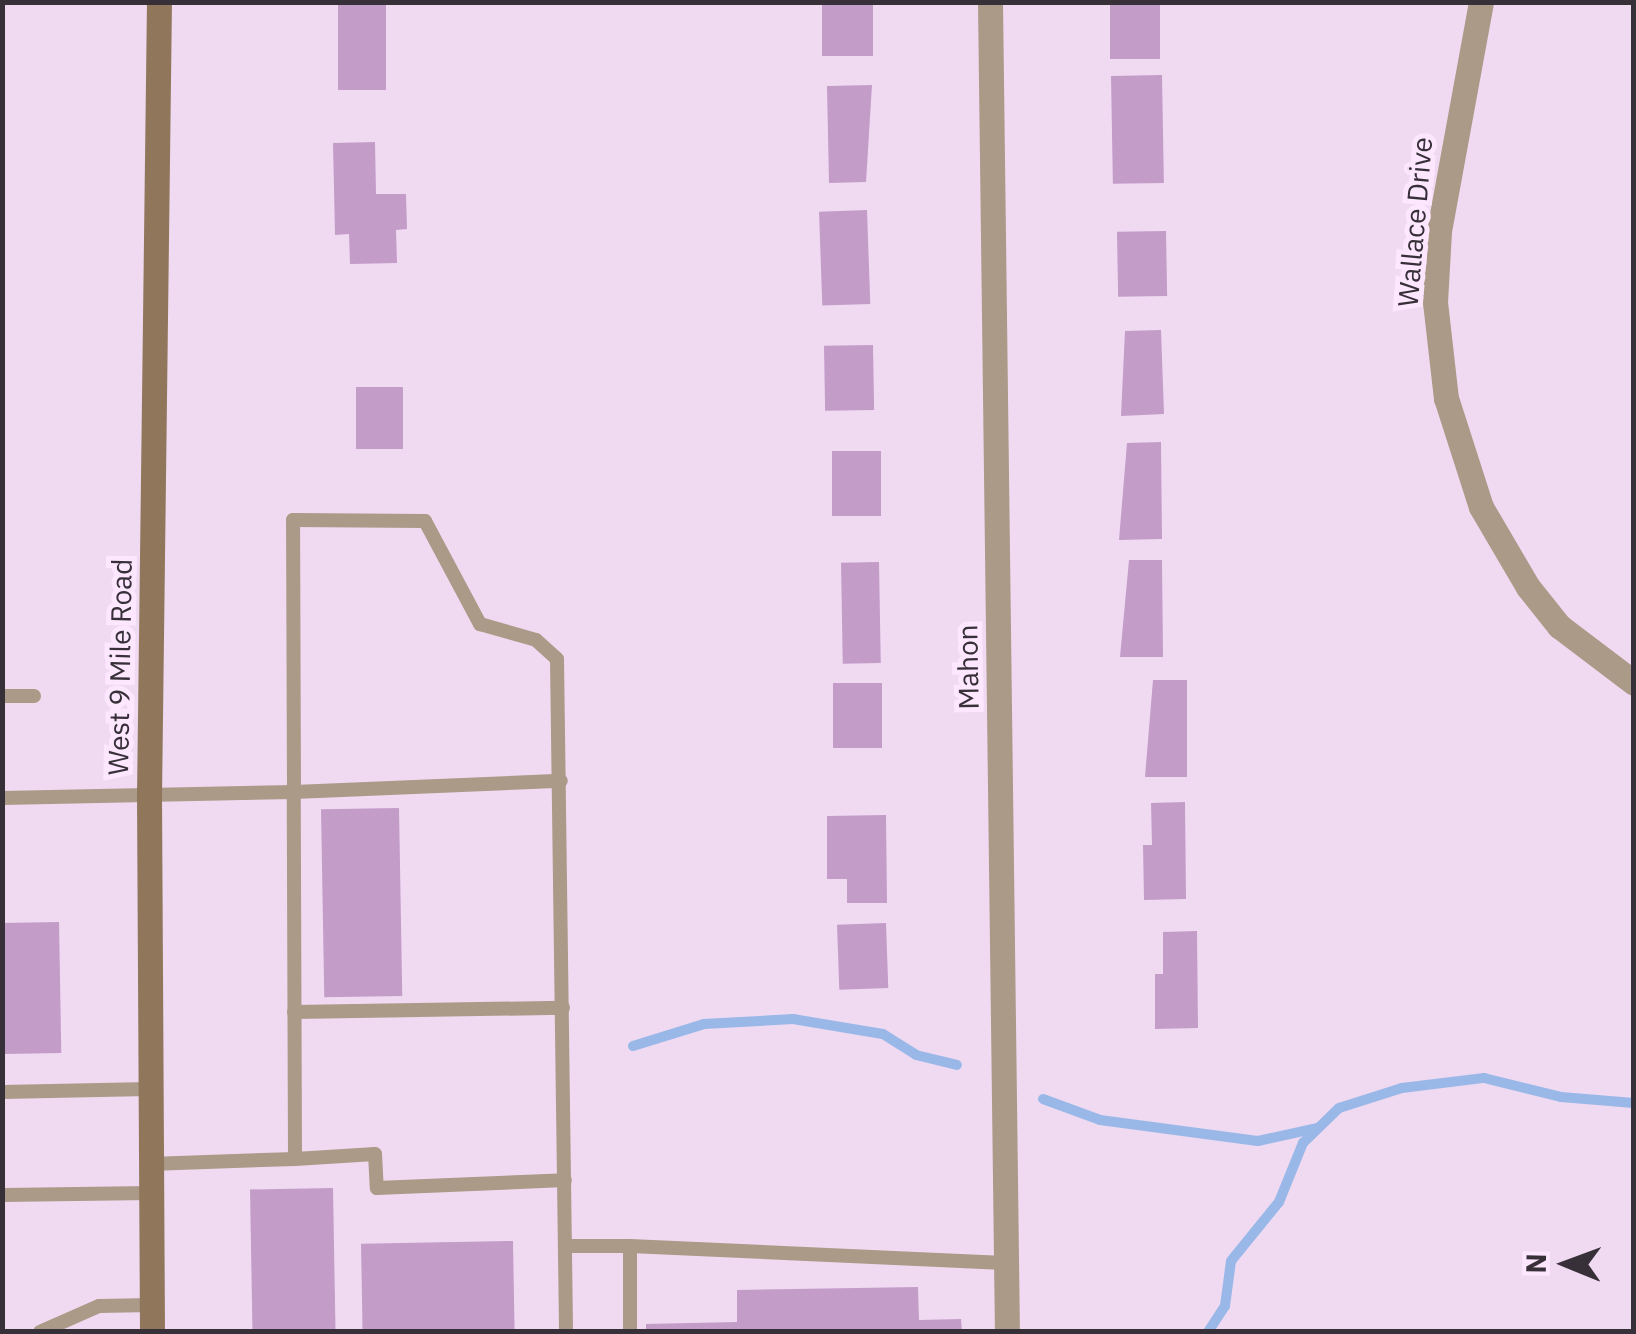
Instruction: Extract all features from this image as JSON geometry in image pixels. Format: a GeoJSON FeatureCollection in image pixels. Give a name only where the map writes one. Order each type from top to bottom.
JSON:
{"type":"FeatureCollection","features":[{"type":"Feature","properties":{"kind":"main road","name":"West 9 Mile Road"},"geometry":{"type":"LineString","coordinates":[[152,1332],[149,796],[159,2]]}},
{"type":"Feature","properties":{"kind":"street","name":"Mahon"},"geometry":{"type":"LineString","coordinates":[[990,2],[1007,1332]]}},
{"type":"Feature","properties":{"kind":"street","name":"Wallace Drive"},"geometry":{"type":"LineString","coordinates":[[1480,2],[1439,231],[1435,302],[1446,398],[1481,508],[1528,588],[1558,626],[1634,683]]}},
{"type":"Feature","properties":{"kind":"lane"},"geometry":{"type":"LineString","coordinates":[[294,1159],[293,520],[344,516],[425,522],[480,624],[536,640],[557,659],[566,1332]]}},
{"type":"Feature","properties":{"kind":"lane"},"geometry":{"type":"LineString","coordinates":[[2,696],[34,696]]}},
{"type":"Feature","properties":{"kind":"lane"},"geometry":{"type":"LineString","coordinates":[[2,798],[561,781]]}},
{"type":"Feature","properties":{"kind":"lane"},"geometry":{"type":"LineString","coordinates":[[294,1012],[563,1008]]}},
{"type":"Feature","properties":{"kind":"lane"},"geometry":{"type":"LineString","coordinates":[[2,1092],[149,1089]]}},
{"type":"Feature","properties":{"kind":"lane"},"geometry":{"type":"LineString","coordinates":[[150,1164],[375,1154],[376,1188],[566,1180]]}},
{"type":"Feature","properties":{"kind":"lane"},"geometry":{"type":"LineString","coordinates":[[2,1196],[151,1193]]}},
{"type":"Feature","properties":{"kind":"lane"},"geometry":{"type":"LineString","coordinates":[[566,1246],[1005,1263]]}},
{"type":"Feature","properties":{"kind":"lane"},"geometry":{"type":"LineString","coordinates":[[630,1246],[630,1332]]}},
{"type":"Feature","properties":{"kind":"lane"},"geometry":{"type":"LineString","coordinates":[[40,1332],[100,1306],[152,1305]]}},
{"type":"Feature","properties":{"kind":"building"},"geometry":{"type":"Polygon","coordinates":[[[338,2],[386,2],[386,90],[338,90],[338,2]]]}},
{"type":"Feature","properties":{"kind":"building"},"geometry":{"type":"Polygon","coordinates":[[[822,2],[873,2],[873,56],[822,56],[822,2]]]}},
{"type":"Feature","properties":{"kind":"building"},"geometry":{"type":"Polygon","coordinates":[[[1110,2],[1160,2],[1160,59],[1110,59],[1110,2]]]}},
{"type":"Feature","properties":{"kind":"building"},"geometry":{"type":"Polygon","coordinates":[[[1162,75],[1164,183],[1113,184],[1111,76],[1162,75]]]}},
{"type":"Feature","properties":{"kind":"building"},"geometry":{"type":"Polygon","coordinates":[[[872,85],[866,182],[829,183],[827,86],[872,85]]]}},
{"type":"Feature","properties":{"kind":"building"},"geometry":{"type":"Polygon","coordinates":[[[375,142],[376,194],[406,194],[407,229],[396,230],[397,263],[350,264],[349,234],[335,235],[333,143],[375,142]]]}},
{"type":"Feature","properties":{"kind":"building"},"geometry":{"type":"Polygon","coordinates":[[[867,210],[870,304],[822,306],[819,212],[867,210]]]}},
{"type":"Feature","properties":{"kind":"building"},"geometry":{"type":"Polygon","coordinates":[[[1166,231],[1167,296],[1118,297],[1117,232],[1166,231]]]}},
{"type":"Feature","properties":{"kind":"building"},"geometry":{"type":"Polygon","coordinates":[[[1161,330],[1164,414],[1121,416],[1125,331],[1161,330]]]}},
{"type":"Feature","properties":{"kind":"building"},"geometry":{"type":"Polygon","coordinates":[[[873,345],[874,410],[825,411],[824,346],[873,345]]]}},
{"type":"Feature","properties":{"kind":"building"},"geometry":{"type":"Polygon","coordinates":[[[356,387],[403,387],[403,449],[356,449],[356,387]]]}},
{"type":"Feature","properties":{"kind":"building"},"geometry":{"type":"Polygon","coordinates":[[[1161,442],[1162,539],[1119,540],[1127,443],[1161,442]]]}},
{"type":"Feature","properties":{"kind":"building"},"geometry":{"type":"Polygon","coordinates":[[[832,451],[881,451],[881,516],[832,516],[832,451]]]}},
{"type":"Feature","properties":{"kind":"building"},"geometry":{"type":"Polygon","coordinates":[[[1129,560],[1162,560],[1163,657],[1120,657],[1129,560]]]}},
{"type":"Feature","properties":{"kind":"building"},"geometry":{"type":"Polygon","coordinates":[[[879,562],[881,663],[843,664],[841,563],[879,562]]]}},
{"type":"Feature","properties":{"kind":"building"},"geometry":{"type":"Polygon","coordinates":[[[1153,680],[1187,680],[1187,777],[1145,777],[1153,680]]]}},
{"type":"Feature","properties":{"kind":"building"},"geometry":{"type":"Polygon","coordinates":[[[833,683],[882,683],[882,748],[833,748],[833,683]]]}},
{"type":"Feature","properties":{"kind":"building"},"geometry":{"type":"Polygon","coordinates":[[[1185,802],[1186,899],[1144,900],[1143,845],[1152,845],[1151,803],[1185,802]]]}},
{"type":"Feature","properties":{"kind":"building"},"geometry":{"type":"Polygon","coordinates":[[[399,808],[402,996],[324,997],[321,809],[399,808]]]}},
{"type":"Feature","properties":{"kind":"building"},"geometry":{"type":"Polygon","coordinates":[[[886,815],[887,903],[847,903],[847,879],[827,879],[827,816],[886,815]]]}},
{"type":"Feature","properties":{"kind":"building"},"geometry":{"type":"Polygon","coordinates":[[[59,922],[61,1053],[4,1054],[2,923],[59,922]]]}},
{"type":"Feature","properties":{"kind":"building"},"geometry":{"type":"Polygon","coordinates":[[[886,923],[888,988],[839,990],[837,925],[886,923]]]}},
{"type":"Feature","properties":{"kind":"building"},"geometry":{"type":"Polygon","coordinates":[[[1197,931],[1198,1028],[1155,1029],[1155,974],[1163,974],[1163,932],[1197,931]]]}},
{"type":"Feature","properties":{"kind":"building"},"geometry":{"type":"Polygon","coordinates":[[[333,1188],[336,1332],[253,1332],[250,1189],[333,1188]]]}},
{"type":"Feature","properties":{"kind":"building"},"geometry":{"type":"Polygon","coordinates":[[[513,1241],[515,1332],[363,1332],[361,1244],[513,1241]]]}},
{"type":"Feature","properties":{"kind":"building"},"geometry":{"type":"Polygon","coordinates":[[[918,1287],[919,1320],[961,1319],[962,1332],[646,1332],[646,1324],[737,1322],[737,1290],[918,1287]]]}},
{"type":"Feature","properties":{"kind":"waterway"},"geometry":{"type":"LineString","coordinates":[[633,1046],[704,1024],[793,1019],[883,1034],[916,1055],[957,1065]]}},
{"type":"Feature","properties":{"kind":"waterway"},"geometry":{"type":"LineString","coordinates":[[1208,1332],[1225,1306],[1231,1261],[1279,1202],[1303,1143],[1339,1108],[1402,1088],[1484,1078],[1561,1097],[1634,1103]]}},
{"type":"Feature","properties":{"kind":"waterway"},"geometry":{"type":"LineString","coordinates":[[1043,1099],[1100,1120],[1258,1141],[1317,1128]]}}]}
